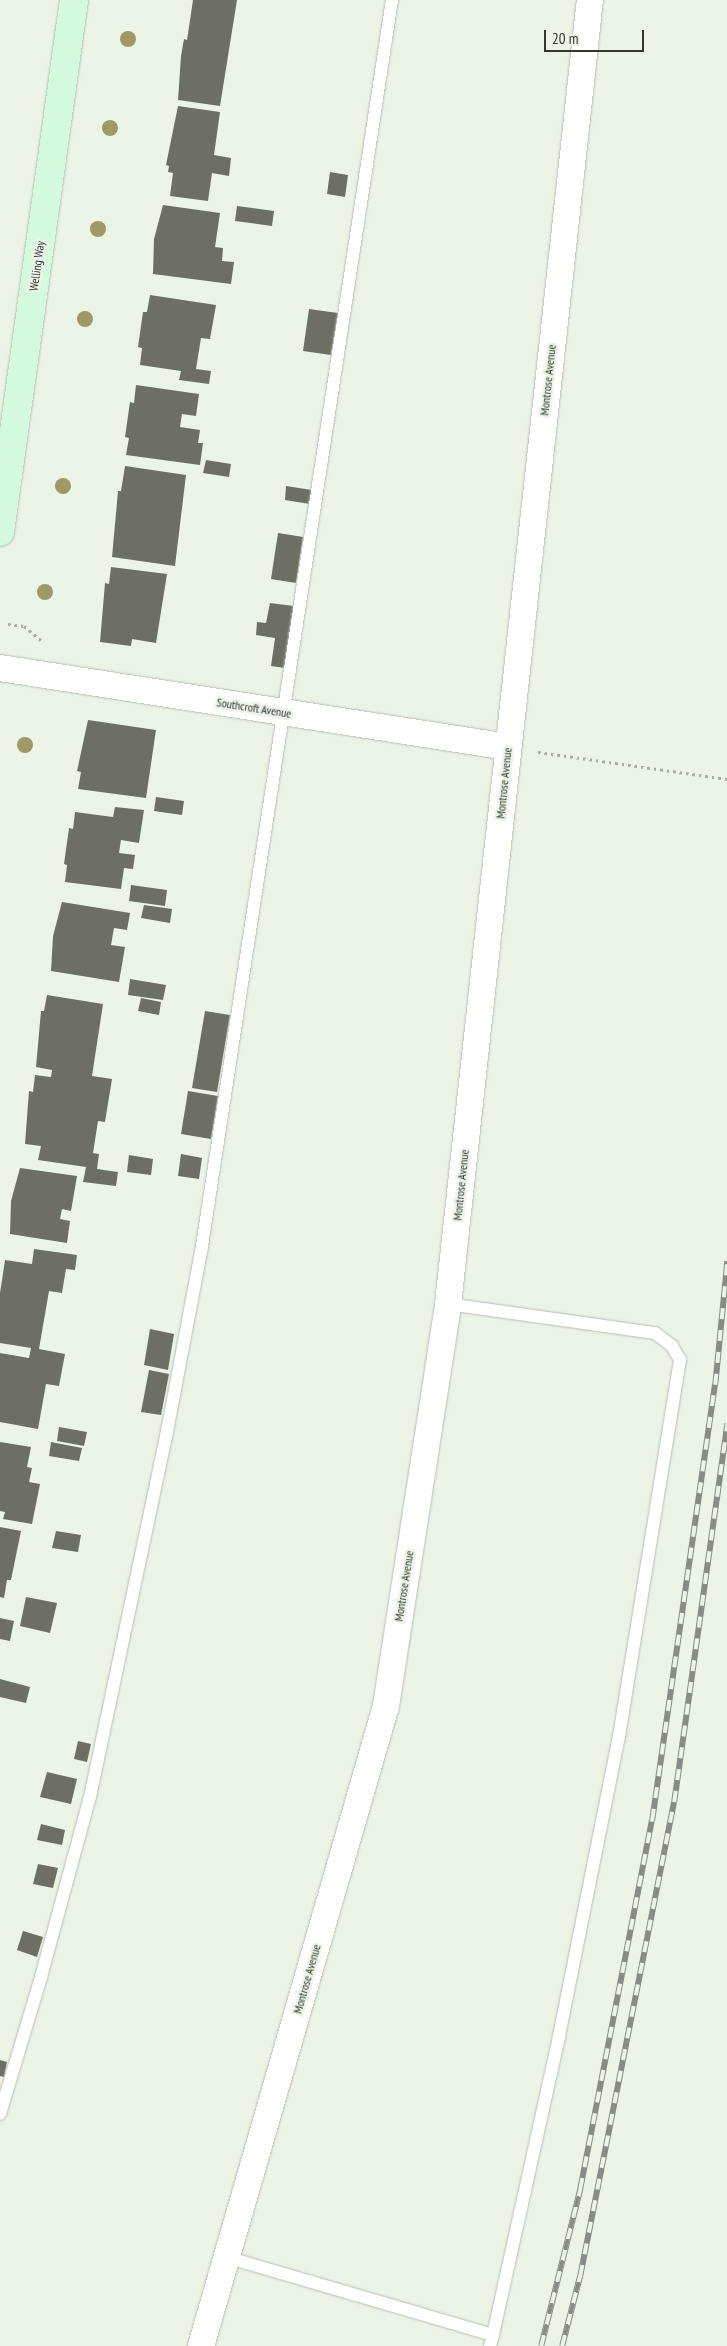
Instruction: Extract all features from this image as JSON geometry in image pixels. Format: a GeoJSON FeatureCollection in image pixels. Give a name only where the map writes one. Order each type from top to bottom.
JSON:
{"type":"FeatureCollection","features":[{"type":"Feature","properties":{"kind":"street","name":"Welling Way"},"geometry":{"type":"LineString","coordinates":[[0,532],[74,0]]}},
{"type":"Feature","properties":{"kind":"street","name":"Montrose Avenue"},"geometry":{"type":"LineString","coordinates":[[201,2346],[386,1706],[448,1304],[590,0]]}},
{"type":"Feature","properties":{"kind":"street","name":"Southcroft Avenue"},"geometry":{"type":"LineString","coordinates":[[0,668],[508,747]]}},
{"type":"Feature","properties":{"kind":"lane"},"geometry":{"type":"LineString","coordinates":[[0,2114],[41,1977],[90,1797],[166,1437],[204,1236],[392,0]]}},
{"type":"Feature","properties":{"kind":"lane"},"geometry":{"type":"LineString","coordinates":[[226,2257],[492,2340],[554,2065],[619,1736],[680,1360],[672,1346],[655,1333],[448,1304]]}},
{"type":"Feature","properties":{"kind":"path"},"geometry":{"type":"LineString","coordinates":[[8,624],[24,626],[48,647]]}},
{"type":"Feature","properties":{"kind":"path"},"geometry":{"type":"LineString","coordinates":[[508,747],[727,778]]}},
{"type":"Feature","properties":{"kind":"building"},"geometry":{"type":"Polygon","coordinates":[[[193,0],[237,0],[220,106],[178,100],[181,56],[184,39],[187,40],[193,0]]]}},
{"type":"Feature","properties":{"kind":"building"},"geometry":{"type":"Polygon","coordinates":[[[178,106],[220,112],[214,155],[231,158],[229,176],[212,173],[208,201],[170,196],[173,173],[168,172],[169,166],[166,165],[178,106]]]}},
{"type":"Feature","properties":{"kind":"building"},"geometry":{"type":"Polygon","coordinates":[[[330,172],[348,175],[345,197],[327,194],[330,172]]]}},
{"type":"Feature","properties":{"kind":"building"},"geometry":{"type":"Polygon","coordinates":[[[163,205],[220,213],[215,247],[223,248],[222,261],[234,262],[231,284],[153,274],[154,239],[163,205]]]}},
{"type":"Feature","properties":{"kind":"building"},"geometry":{"type":"Polygon","coordinates":[[[237,206],[274,211],[272,226],[235,221],[237,206]]]}},
{"type":"Feature","properties":{"kind":"building"},"geometry":{"type":"Polygon","coordinates":[[[150,295],[216,305],[210,339],[201,338],[196,369],[211,371],[209,384],[179,380],[181,371],[140,365],[142,348],[138,347],[143,312],[147,312],[150,295]]]}},
{"type":"Feature","properties":{"kind":"building"},"geometry":{"type":"Polygon","coordinates":[[[309,309],[338,313],[331,355],[303,351],[309,309]]]}},
{"type":"Feature","properties":{"kind":"building"},"geometry":{"type":"Polygon","coordinates":[[[136,385],[199,394],[196,416],[182,414],[180,427],[200,430],[198,443],[203,443],[200,465],[126,455],[129,438],[125,437],[130,402],[134,403],[136,385]]]}},
{"type":"Feature","properties":{"kind":"building"},"geometry":{"type":"Polygon","coordinates":[[[206,460],[231,464],[229,477],[203,473],[206,460]]]}},
{"type":"Feature","properties":{"kind":"building"},"geometry":{"type":"Polygon","coordinates":[[[125,466],[186,475],[175,566],[112,557],[118,491],[121,491],[125,466]]]}},
{"type":"Feature","properties":{"kind":"building"},"geometry":{"type":"Polygon","coordinates":[[[286,486],[312,490],[310,504],[285,500],[286,486]]]}},
{"type":"Feature","properties":{"kind":"building"},"geometry":{"type":"Polygon","coordinates":[[[278,533],[303,537],[296,583],[271,579],[278,533]]]}},
{"type":"Feature","properties":{"kind":"building"},"geometry":{"type":"Polygon","coordinates":[[[111,567],[167,574],[156,643],[132,639],[131,646],[100,642],[105,583],[109,584],[111,567]]]}},
{"type":"Feature","properties":{"kind":"building"},"geometry":{"type":"Polygon","coordinates":[[[270,603],[294,606],[285,668],[271,666],[275,638],[256,635],[257,622],[266,623],[270,603]]]}},
{"type":"Feature","properties":{"kind":"building"},"geometry":{"type":"Polygon","coordinates":[[[88,720],[156,730],[146,798],[78,789],[81,772],[77,771],[88,720]]]}},
{"type":"Feature","properties":{"kind":"building"},"geometry":{"type":"Polygon","coordinates":[[[156,797],[184,801],[182,815],[154,811],[156,797]]]}},
{"type":"Feature","properties":{"kind":"building"},"geometry":{"type":"Polygon","coordinates":[[[115,807],[144,810],[139,843],[121,840],[119,853],[135,855],[133,869],[124,868],[121,889],[65,882],[67,865],[64,864],[69,828],[73,829],[75,812],[113,817],[115,807]]]}},
{"type":"Feature","properties":{"kind":"building"},"geometry":{"type":"Polygon","coordinates":[[[131,885],[167,890],[165,906],[129,901],[131,885]]]}},
{"type":"Feature","properties":{"kind":"building"},"geometry":{"type":"Polygon","coordinates":[[[62,902],[130,913],[127,930],[114,928],[111,945],[125,947],[119,982],[51,971],[53,936],[62,902]]]}},
{"type":"Feature","properties":{"kind":"building"},"geometry":{"type":"Polygon","coordinates":[[[144,905],[172,909],[170,923],[141,918],[144,905]]]}},
{"type":"Feature","properties":{"kind":"building"},"geometry":{"type":"Polygon","coordinates":[[[130,979],[166,985],[163,1000],[128,995],[130,979]]]}},
{"type":"Feature","properties":{"kind":"building"},"geometry":{"type":"Polygon","coordinates":[[[47,995],[103,1004],[92,1076],[112,1079],[105,1122],[98,1121],[93,1153],[99,1154],[97,1169],[118,1172],[116,1186],[83,1182],[86,1167],[38,1160],[41,1146],[25,1144],[29,1091],[33,1092],[35,1075],[51,1077],[52,1070],[36,1067],[41,1011],[44,1011],[47,995]]]}},
{"type":"Feature","properties":{"kind":"building"},"geometry":{"type":"Polygon","coordinates":[[[141,998],[161,1002],[159,1015],[138,1011],[141,998]]]}},
{"type":"Feature","properties":{"kind":"building"},"geometry":{"type":"Polygon","coordinates":[[[205,1011],[230,1015],[217,1092],[192,1088],[205,1011]]]}},
{"type":"Feature","properties":{"kind":"building"},"geometry":{"type":"Polygon","coordinates":[[[188,1091],[218,1096],[211,1139],[181,1134],[188,1091]]]}},
{"type":"Feature","properties":{"kind":"building"},"geometry":{"type":"Polygon","coordinates":[[[181,1154],[202,1158],[199,1179],[178,1176],[181,1154]]]}},
{"type":"Feature","properties":{"kind":"building"},"geometry":{"type":"Polygon","coordinates":[[[129,1155],[153,1159],[151,1175],[127,1172],[129,1155]]]}},
{"type":"Feature","properties":{"kind":"building"},"geometry":{"type":"Polygon","coordinates":[[[20,1168],[77,1176],[71,1211],[62,1209],[60,1219],[70,1221],[67,1243],[10,1234],[11,1201],[20,1168]]]}},
{"type":"Feature","properties":{"kind":"building"},"geometry":{"type":"Polygon","coordinates":[[[34,1249],[77,1255],[75,1270],[66,1269],[62,1293],[49,1291],[39,1349],[65,1354],[59,1386],[46,1384],[38,1429],[0,1422],[0,1353],[29,1358],[31,1348],[0,1343],[0,1293],[5,1260],[32,1264],[34,1249]]]}},
{"type":"Feature","properties":{"kind":"building"},"geometry":{"type":"Polygon","coordinates":[[[150,1329],[174,1334],[168,1370],[144,1365],[150,1329]]]}},
{"type":"Feature","properties":{"kind":"building"},"geometry":{"type":"Polygon","coordinates":[[[149,1370],[169,1374],[161,1415],[141,1412],[149,1370]]]}},
{"type":"Feature","properties":{"kind":"building"},"geometry":{"type":"Polygon","coordinates":[[[59,1427],[87,1432],[84,1446],[57,1441],[59,1427]]]}},
{"type":"Feature","properties":{"kind":"building"},"geometry":{"type":"Polygon","coordinates":[[[0,1442],[31,1447],[27,1467],[32,1468],[29,1482],[40,1484],[32,1524],[3,1519],[5,1512],[0,1511],[0,1442]]]}},
{"type":"Feature","properties":{"kind":"building"},"geometry":{"type":"Polygon","coordinates":[[[51,1442],[82,1448],[79,1461],[49,1456],[51,1442]]]}},
{"type":"Feature","properties":{"kind":"building"},"geometry":{"type":"Polygon","coordinates":[[[0,1527],[21,1531],[11,1580],[7,1580],[4,1598],[0,1597],[0,1527]]]}},
{"type":"Feature","properties":{"kind":"building"},"geometry":{"type":"Polygon","coordinates":[[[56,1531],[81,1535],[78,1552],[52,1548],[56,1531]]]}},
{"type":"Feature","properties":{"kind":"building"},"geometry":{"type":"Polygon","coordinates":[[[26,1597],[57,1603],[50,1633],[20,1626],[26,1597]]]}},
{"type":"Feature","properties":{"kind":"building"},"geometry":{"type":"Polygon","coordinates":[[[0,1618],[14,1621],[10,1641],[0,1639],[0,1618]]]}},
{"type":"Feature","properties":{"kind":"building"},"geometry":{"type":"Polygon","coordinates":[[[0,1679],[30,1687],[26,1703],[0,1697],[0,1679]]]}},
{"type":"Feature","properties":{"kind":"building"},"geometry":{"type":"Polygon","coordinates":[[[78,1741],[91,1744],[87,1762],[74,1759],[78,1741]]]}},
{"type":"Feature","properties":{"kind":"building"},"geometry":{"type":"Polygon","coordinates":[[[47,1772],[77,1779],[71,1804],[40,1797],[47,1772]]]}},
{"type":"Feature","properties":{"kind":"building"},"geometry":{"type":"Polygon","coordinates":[[[41,1824],[65,1830],[62,1845],[37,1840],[41,1824]]]}},
{"type":"Feature","properties":{"kind":"building"},"geometry":{"type":"Polygon","coordinates":[[[38,1864],[58,1868],[53,1888],[33,1884],[38,1864]]]}},
{"type":"Feature","properties":{"kind":"building"},"geometry":{"type":"Polygon","coordinates":[[[23,1931],[43,1937],[37,1957],[17,1950],[23,1931]]]}},
{"type":"Feature","properties":{"kind":"building"},"geometry":{"type":"Polygon","coordinates":[[[0,2060],[7,2062],[4,2077],[0,2076],[0,2060]]]}},
{"type":"Feature","properties":{"kind":"railway"},"geometry":{"type":"LineString","coordinates":[[541,2346],[580,2189],[652,1820],[715,1385],[727,1262]]}},
{"type":"Feature","properties":{"kind":"railway"},"geometry":{"type":"LineString","coordinates":[[562,2346],[580,2276],[674,1802],[727,1424]]}}]}
